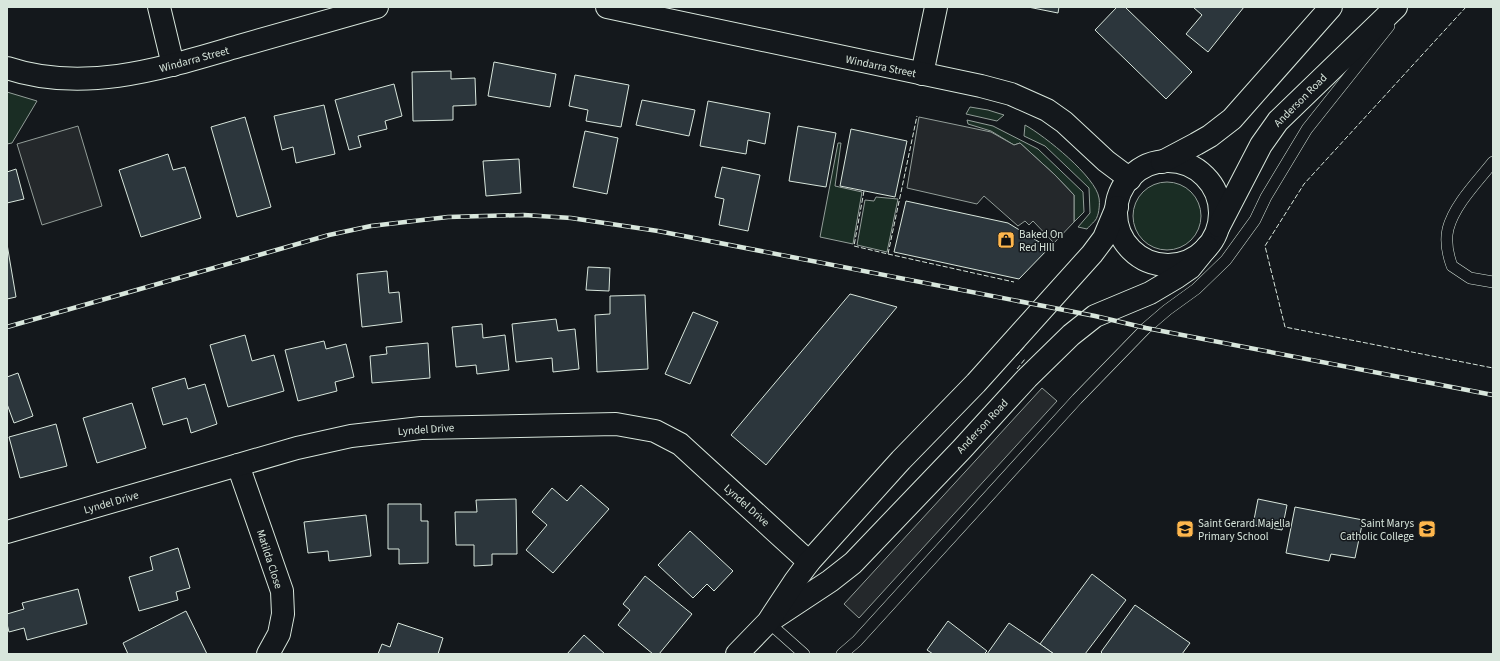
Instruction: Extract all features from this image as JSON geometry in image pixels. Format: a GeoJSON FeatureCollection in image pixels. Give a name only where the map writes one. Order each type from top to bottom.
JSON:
{"type":"FeatureCollection","features":[{"type":"Feature","properties":{"kind":"street"},"geometry":{"type":"LineString","coordinates":[[159,7],[173,65]]}},
{"type":"Feature","properties":{"kind":"street","name":"Windarra Street"},"geometry":{"type":"LineString","coordinates":[[7,68],[49,78],[81,80],[111,77],[173,65],[377,7]]}},
{"type":"Feature","properties":{"kind":"street","name":"Windarra Street"},"geometry":{"type":"LineString","coordinates":[[607,7],[1002,91],[1040,106],[1064,122],[1106,161],[1130,179]]}},
{"type":"Feature","properties":{"kind":"street"},"geometry":{"type":"LineString","coordinates":[[922,74],[936,7]]}},
{"type":"Feature","properties":{"kind":"street"},"geometry":{"type":"LineString","coordinates":[[1162,162],[1169,161],[1184,164],[1198,171],[1210,182],[1217,195],[1220,210],[1218,226],[1211,240],[1197,256],[1179,264],[1160,264],[1147,260],[1136,254],[1123,238],[1117,220],[1117,207],[1121,192],[1130,179],[1144,168],[1162,162],[1196,144],[1210,136],[1232,119],[1331,7]]}},
{"type":"Feature","properties":{"kind":"street","name":"Anderson Road"},"geometry":{"type":"LineString","coordinates":[[768,622],[830,581],[862,555],[1027,378],[1071,335],[1095,316],[1150,293],[1190,268],[1211,240],[1261,145],[1278,121],[1396,7]]}},
{"type":"Feature","properties":{"kind":"street","name":"Anderson Road"},"geometry":{"type":"LineString","coordinates":[[737,654],[768,622],[809,562],[901,460],[976,383],[1092,254],[1104,238],[1117,207]]}},
{"type":"Feature","properties":{"kind":"street","name":"Lyndel Drive"},"geometry":{"type":"LineString","coordinates":[[7,532],[297,448],[351,436],[421,428],[616,424],[655,431],[680,444],[830,581]]}},
{"type":"Feature","properties":{"kind":"street","name":"Matilda Close"},"geometry":{"type":"LineString","coordinates":[[238,465],[282,591],[283,614],[279,634],[268,654]]}},
{"type":"Feature","properties":{"kind":"lane"},"geometry":{"type":"LineString","coordinates":[[842,654],[857,641],[1077,399],[1146,328],[1167,310],[1196,289],[1226,260],[1255,220],[1274,184],[1307,129],[1404,7]]}},
{"type":"Feature","properties":{"kind":"lane"},"geometry":{"type":"LineString","coordinates":[[1493,162],[1457,209],[1448,230],[1447,251],[1452,266],[1470,278],[1493,282]]}},
{"type":"Feature","properties":{"kind":"lane"},"geometry":{"type":"LineString","coordinates":[[768,622],[804,654]]}},
{"type":"Feature","properties":{"kind":"green space"},"geometry":{"type":"Polygon","coordinates":[[[7,92],[37,101],[12,143],[7,144],[7,92]]]}},
{"type":"Feature","properties":{"kind":"green space"},"geometry":{"type":"Polygon","coordinates":[[[970,107],[988,110],[1004,115],[997,121],[966,114],[970,107]]]}},
{"type":"Feature","properties":{"kind":"green space"},"geometry":{"type":"Polygon","coordinates":[[[967,120],[993,126],[1038,149],[1083,192],[1084,212],[1074,222],[1074,195],[1055,175],[1020,143],[1014,145],[991,131],[968,124],[967,120]]]}},
{"type":"Feature","properties":{"kind":"green space"},"geometry":{"type":"Polygon","coordinates":[[[1025,125],[1056,147],[1080,169],[1096,189],[1099,198],[1098,213],[1095,220],[1087,229],[1078,227],[1090,213],[1089,188],[1045,146],[1024,136],[1025,125]]]}},
{"type":"Feature","properties":{"kind":"green space"},"geometry":{"type":"Polygon","coordinates":[[[838,143],[841,143],[835,186],[862,192],[853,244],[820,237],[838,143]]]}},
{"type":"Feature","properties":{"kind":"green space"},"geometry":{"type":"Polygon","coordinates":[[[1160,182],[1174,182],[1186,188],[1195,197],[1201,209],[1199,229],[1191,240],[1180,248],[1174,250],[1160,250],[1154,248],[1143,240],[1135,229],[1133,223],[1133,209],[1135,203],[1143,192],[1154,184],[1160,182]]]}},
{"type":"Feature","properties":{"kind":"green space"},"geometry":{"type":"Polygon","coordinates":[[[876,197],[898,199],[887,252],[857,245],[865,200],[874,201],[876,197]]]}},
{"type":"Feature","properties":{"kind":"shaded area"},"geometry":{"type":"Polygon","coordinates":[[[919,117],[991,132],[1014,145],[1020,143],[1055,175],[1074,195],[1074,222],[1054,243],[1033,221],[1029,225],[1025,221],[1018,226],[984,196],[977,204],[907,188],[919,117]]]}},
{"type":"Feature","properties":{"kind":"shaded area"},"geometry":{"type":"Polygon","coordinates":[[[78,126],[102,206],[42,225],[17,144],[78,126]]]}},
{"type":"Feature","properties":{"kind":"shaded area"},"geometry":{"type":"Polygon","coordinates":[[[1042,388],[1057,401],[859,618],[844,604],[1042,388]]]}},
{"type":"Feature","properties":{"kind":"building"},"geometry":{"type":"Polygon","coordinates":[[[1028,7],[1059,7],[1058,13],[1028,7]]]}},
{"type":"Feature","properties":{"kind":"building"},"geometry":{"type":"Polygon","coordinates":[[[1117,7],[1125,7],[1192,72],[1166,99],[1095,30],[1117,7]]]}},
{"type":"Feature","properties":{"kind":"building"},"geometry":{"type":"Polygon","coordinates":[[[1193,7],[1244,7],[1208,52],[1186,34],[1202,15],[1193,7]]]}},
{"type":"Feature","properties":{"kind":"building"},"geometry":{"type":"Polygon","coordinates":[[[494,62],[556,74],[550,107],[488,96],[494,62]]]}},
{"type":"Feature","properties":{"kind":"building"},"geometry":{"type":"Polygon","coordinates":[[[451,71],[451,79],[475,78],[476,105],[453,106],[453,120],[413,121],[412,72],[451,71]]]}},
{"type":"Feature","properties":{"kind":"building"},"geometry":{"type":"Polygon","coordinates":[[[575,75],[629,85],[621,127],[586,121],[588,110],[569,106],[575,75]]]}},
{"type":"Feature","properties":{"kind":"building"},"geometry":{"type":"Polygon","coordinates":[[[394,84],[402,116],[385,121],[387,129],[358,136],[361,147],[349,150],[335,100],[394,84]]]}},
{"type":"Feature","properties":{"kind":"building"},"geometry":{"type":"Polygon","coordinates":[[[642,100],[695,110],[689,136],[636,125],[642,100]]]}},
{"type":"Feature","properties":{"kind":"building"},"geometry":{"type":"Polygon","coordinates":[[[708,101],[770,113],[765,144],[748,140],[746,154],[700,146],[708,101]]]}},
{"type":"Feature","properties":{"kind":"building"},"geometry":{"type":"Polygon","coordinates":[[[324,105],[335,154],[296,163],[293,147],[282,150],[274,116],[324,105]]]}},
{"type":"Feature","properties":{"kind":"building"},"geometry":{"type":"Polygon","coordinates":[[[245,117],[271,207],[237,217],[211,127],[245,117]]]}},
{"type":"Feature","properties":{"kind":"building"},"geometry":{"type":"Polygon","coordinates":[[[798,126],[836,133],[826,187],[789,181],[798,126]]]}},
{"type":"Feature","properties":{"kind":"building"},"geometry":{"type":"Polygon","coordinates":[[[851,129],[907,141],[895,197],[840,186],[851,129]]]}},
{"type":"Feature","properties":{"kind":"building"},"geometry":{"type":"Polygon","coordinates":[[[585,131],[618,138],[607,194],[573,187],[585,131]]]}},
{"type":"Feature","properties":{"kind":"building"},"geometry":{"type":"Polygon","coordinates":[[[168,154],[173,170],[185,167],[201,218],[141,237],[119,170],[168,154]]]}},
{"type":"Feature","properties":{"kind":"building"},"geometry":{"type":"Polygon","coordinates":[[[519,159],[521,193],[486,196],[483,161],[519,159]]]}},
{"type":"Feature","properties":{"kind":"building"},"geometry":{"type":"Polygon","coordinates":[[[722,167],[760,175],[748,231],[719,225],[724,199],[715,197],[722,167]]]}},
{"type":"Feature","properties":{"kind":"building"},"geometry":{"type":"Polygon","coordinates":[[[16,169],[24,199],[7,203],[7,172],[16,169]]]}},
{"type":"Feature","properties":{"kind":"building"},"geometry":{"type":"Polygon","coordinates":[[[906,201],[1008,223],[1049,248],[1019,279],[894,252],[906,201]]]}},
{"type":"Feature","properties":{"kind":"building"},"geometry":{"type":"Polygon","coordinates":[[[7,244],[16,297],[7,299],[7,244]]]}},
{"type":"Feature","properties":{"kind":"building"},"geometry":{"type":"Polygon","coordinates":[[[588,267],[610,268],[609,291],[586,290],[588,267]]]}},
{"type":"Feature","properties":{"kind":"building"},"geometry":{"type":"Polygon","coordinates":[[[387,271],[389,293],[399,292],[402,322],[362,327],[357,274],[387,271]]]}},
{"type":"Feature","properties":{"kind":"building"},"geometry":{"type":"Polygon","coordinates":[[[850,294],[897,307],[766,465],[731,435],[850,294]]]}},
{"type":"Feature","properties":{"kind":"building"},"geometry":{"type":"Polygon","coordinates":[[[645,295],[648,369],[597,372],[595,315],[610,314],[610,296],[645,295]]]}},
{"type":"Feature","properties":{"kind":"building"},"geometry":{"type":"Polygon","coordinates":[[[693,312],[718,322],[690,384],[665,374],[693,312]]]}},
{"type":"Feature","properties":{"kind":"building"},"geometry":{"type":"Polygon","coordinates":[[[556,319],[558,331],[575,329],[579,369],[553,372],[552,358],[516,362],[512,324],[556,319]]]}},
{"type":"Feature","properties":{"kind":"building"},"geometry":{"type":"Polygon","coordinates":[[[482,324],[483,338],[505,335],[509,370],[477,374],[476,365],[456,367],[452,327],[482,324]]]}},
{"type":"Feature","properties":{"kind":"building"},"geometry":{"type":"Polygon","coordinates":[[[245,335],[252,361],[274,355],[284,391],[228,407],[210,345],[245,335]]]}},
{"type":"Feature","properties":{"kind":"building"},"geometry":{"type":"Polygon","coordinates":[[[324,341],[326,349],[346,344],[354,377],[335,382],[337,391],[298,401],[285,350],[324,341]]]}},
{"type":"Feature","properties":{"kind":"building"},"geometry":{"type":"Polygon","coordinates":[[[428,343],[430,378],[372,383],[370,356],[387,354],[386,347],[428,343]]]}},
{"type":"Feature","properties":{"kind":"building"},"geometry":{"type":"Polygon","coordinates":[[[18,373],[33,416],[14,423],[7,404],[7,377],[18,373]]]}},
{"type":"Feature","properties":{"kind":"building"},"geometry":{"type":"Polygon","coordinates":[[[185,378],[188,389],[205,384],[217,424],[191,433],[187,418],[163,425],[152,388],[185,378]]]}},
{"type":"Feature","properties":{"kind":"building"},"geometry":{"type":"Polygon","coordinates":[[[132,403],[146,448],[97,463],[83,418],[132,403]]]}},
{"type":"Feature","properties":{"kind":"building"},"geometry":{"type":"Polygon","coordinates":[[[56,424],[67,466],[20,478],[9,437],[56,424]]]}},
{"type":"Feature","properties":{"kind":"building"},"geometry":{"type":"Polygon","coordinates":[[[581,485],[609,509],[553,573],[526,550],[547,525],[532,512],[552,488],[567,501],[581,485]]]}},
{"type":"Feature","properties":{"kind":"building"},"geometry":{"type":"Polygon","coordinates":[[[516,499],[517,554],[492,554],[492,565],[474,566],[474,545],[456,545],[455,512],[477,512],[476,500],[516,499]]]}},
{"type":"Feature","properties":{"kind":"building"},"geometry":{"type":"Polygon","coordinates":[[[1258,499],[1287,505],[1282,530],[1253,525],[1258,499]]]}},
{"type":"Feature","properties":{"kind":"building"},"geometry":{"type":"Polygon","coordinates":[[[388,504],[421,504],[421,521],[428,521],[428,563],[399,564],[399,549],[388,549],[388,504]]]}},
{"type":"Feature","properties":{"kind":"building"},"geometry":{"type":"Polygon","coordinates":[[[1295,507],[1363,520],[1355,558],[1331,554],[1329,561],[1286,553],[1295,507]]]}},
{"type":"Feature","properties":{"kind":"building"},"geometry":{"type":"Polygon","coordinates":[[[366,515],[371,556],[329,561],[328,551],[308,553],[304,522],[366,515]]]}},
{"type":"Feature","properties":{"kind":"building"},"geometry":{"type":"Polygon","coordinates":[[[690,531],[733,571],[714,591],[707,584],[693,598],[658,565],[690,531]]]}},
{"type":"Feature","properties":{"kind":"building"},"geometry":{"type":"Polygon","coordinates":[[[178,548],[190,588],[176,592],[178,600],[139,611],[129,577],[153,570],[150,557],[178,548]]]}},
{"type":"Feature","properties":{"kind":"building"},"geometry":{"type":"Polygon","coordinates":[[[1092,574],[1126,600],[1085,654],[1054,654],[1040,644],[1092,574]]]}},
{"type":"Feature","properties":{"kind":"building"},"geometry":{"type":"Polygon","coordinates":[[[645,576],[692,614],[659,654],[653,654],[618,625],[630,610],[623,604],[645,576]]]}},
{"type":"Feature","properties":{"kind":"building"},"geometry":{"type":"Polygon","coordinates":[[[78,589],[87,624],[27,640],[24,628],[9,632],[7,614],[24,609],[22,603],[78,589]]]}},
{"type":"Feature","properties":{"kind":"building"},"geometry":{"type":"Polygon","coordinates":[[[1135,605],[1190,643],[1182,654],[1103,654],[1101,652],[1135,605]]]}},
{"type":"Feature","properties":{"kind":"building"},"geometry":{"type":"Polygon","coordinates":[[[186,611],[207,654],[128,654],[123,643],[186,611]]]}},
{"type":"Feature","properties":{"kind":"building"},"geometry":{"type":"Polygon","coordinates":[[[948,621],[987,651],[984,654],[933,654],[927,650],[948,621]]]}},
{"type":"Feature","properties":{"kind":"building"},"geometry":{"type":"Polygon","coordinates":[[[398,623],[443,638],[438,654],[378,654],[382,644],[390,647],[398,623]]]}},
{"type":"Feature","properties":{"kind":"building"},"geometry":{"type":"Polygon","coordinates":[[[1009,623],[1040,644],[1054,654],[987,654],[1009,623]]]}},
{"type":"Feature","properties":{"kind":"building"},"geometry":{"type":"Polygon","coordinates":[[[584,635],[605,654],[567,654],[584,635]]]}},
{"type":"Feature","properties":{"kind":"railway"},"geometry":{"type":"LineString","coordinates":[[7,327],[329,235],[371,226],[448,217],[524,215],[571,218],[658,231],[1493,395]]}},
{"type":"Feature","properties":{"kind":"fence"},"geometry":{"type":"LineString","coordinates":[[1466,7],[1304,184],[1265,246],[1285,327],[1493,368]]}},
{"type":"Feature","properties":{"kind":"fence"},"geometry":{"type":"LineString","coordinates":[[864,191],[854,246],[888,254],[917,116]]}},
{"type":"Feature","properties":{"kind":"fence"},"geometry":{"type":"LineString","coordinates":[[888,254],[1014,282]]}},
{"type":"Feature","properties":{"kind":"fence"},"geometry":{"type":"LineString","coordinates":[[1016,356],[1025,346]]}},
{"type":"Feature","properties":{"kind":"fence"},"geometry":{"type":"LineString","coordinates":[[1017,369],[1025,359]]}},
{"type":"Feature","properties":{"kind":"place","name":"Baked On Red HIll"},"geometry":{"type":"Point","coordinates":[1006,240]}},
{"type":"Feature","properties":{"kind":"place","name":"Saint Gerard Majella Primary School"},"geometry":{"type":"Point","coordinates":[1185,529]}},
{"type":"Feature","properties":{"kind":"place","name":"Saint Marys Catholic College"},"geometry":{"type":"Point","coordinates":[1427,529]}}]}
